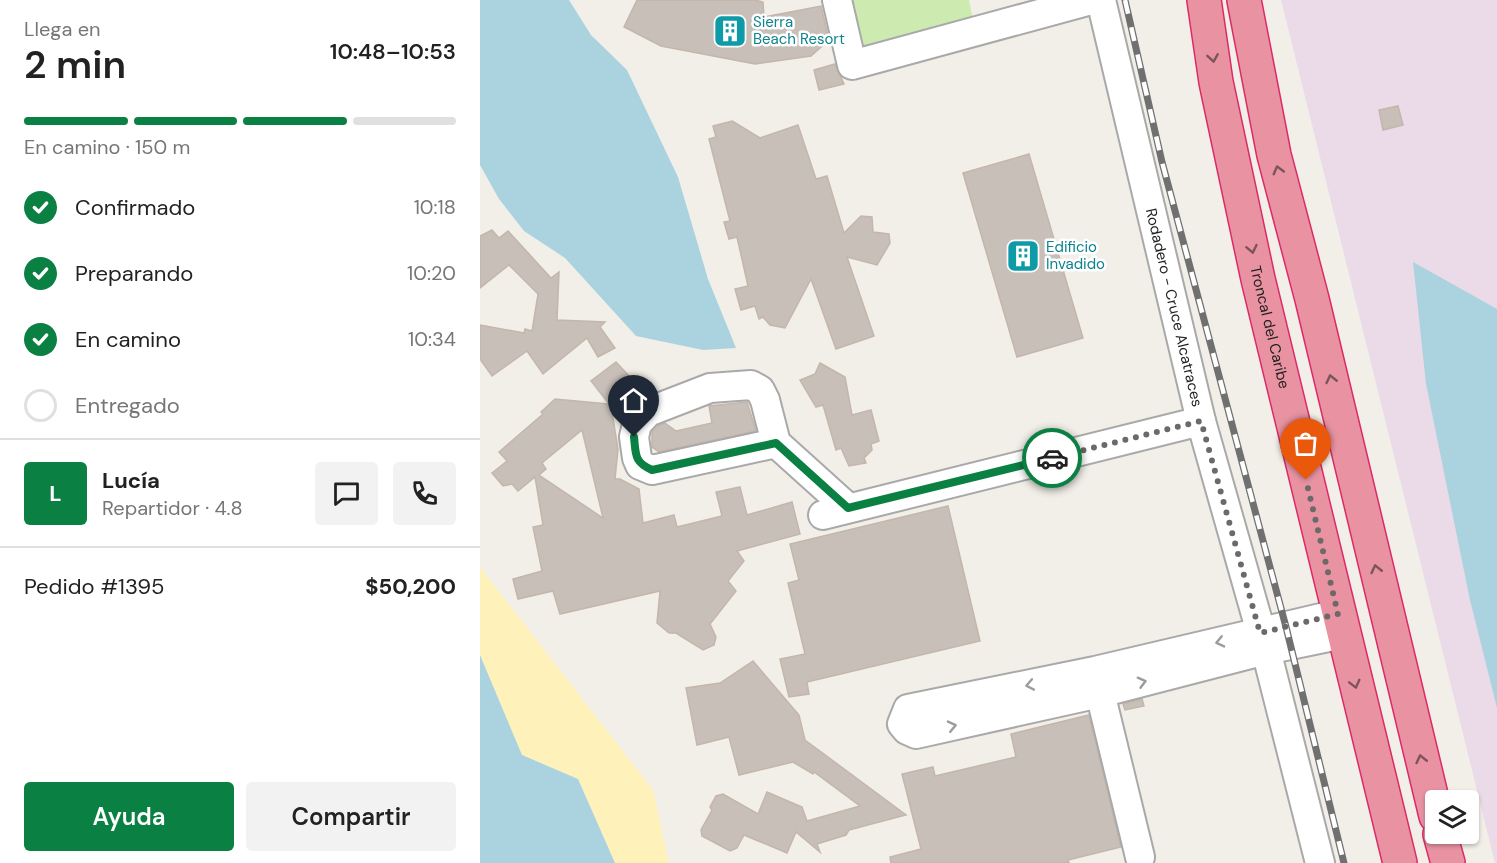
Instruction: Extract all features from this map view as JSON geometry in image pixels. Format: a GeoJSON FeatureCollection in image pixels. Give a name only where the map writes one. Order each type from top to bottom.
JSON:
{"type":"FeatureCollection","features":[{"type":"Feature","properties":{"kind":"highway","name":"Troncal del Caribe"},"geometry":{"type":"LineString","coordinates":[[1204,0],[1216,82],[1256,267],[1340,624],[1400,863]]}},
{"type":"Feature","properties":{"kind":"highway"},"geometry":{"type":"LineString","coordinates":[[1244,0],[1274,155],[1312,299],[1430,790]]}},
{"type":"Feature","properties":{"kind":"highway"},"geometry":{"type":"LineString","coordinates":[[1443,844],[1448,863]]}},
{"type":"Feature","properties":{"kind":"street"},"geometry":{"type":"LineString","coordinates":[[837,0],[852,65],[1090,0]]}},
{"type":"Feature","properties":{"kind":"street","name":"Rodadero - Cruce Alcatraces"},"geometry":{"type":"LineString","coordinates":[[1101,0],[1201,421],[1263,641],[1320,863]]}},
{"type":"Feature","properties":{"kind":"street"},"geometry":{"type":"LineString","coordinates":[[776,443],[652,470],[640,465],[634,437],[637,423],[648,412],[710,388],[751,385],[760,390],[765,400],[776,443],[835,512],[1201,421]]}},
{"type":"Feature","properties":{"kind":"street"},"geometry":{"type":"LineString","coordinates":[[1097,682],[908,709],[903,724],[907,730],[916,734],[1097,682],[1340,624]]}},
{"type":"Feature","properties":{"kind":"street"},"geometry":{"type":"LineString","coordinates":[[1097,682],[1140,857]]}},
{"type":"Feature","properties":{"kind":"shaded area"},"geometry":{"type":"Polygon","coordinates":[[[1281,0],[1497,0],[1497,863],[1495,863],[1479,798],[1479,790],[1477,790],[1281,0]]]}},
{"type":"Feature","properties":{"kind":"green space"},"geometry":{"type":"Polygon","coordinates":[[[850,0],[969,0],[975,30],[864,60],[850,0]]]}},
{"type":"Feature","properties":{"kind":"sand"},"geometry":{"type":"Polygon","coordinates":[[[480,567],[653,790],[669,863],[615,863],[578,779],[522,755],[480,655],[480,567]]]}},
{"type":"Feature","properties":{"kind":"water"},"geometry":{"type":"Polygon","coordinates":[[[480,0],[569,0],[591,35],[627,70],[678,177],[708,279],[736,348],[703,350],[636,336],[565,258],[524,231],[499,199],[480,165],[480,0]]]}},
{"type":"Feature","properties":{"kind":"water"},"geometry":{"type":"Polygon","coordinates":[[[1413,262],[1497,309],[1497,708],[1470,600],[1426,384],[1413,262]]]}},
{"type":"Feature","properties":{"kind":"water"},"geometry":{"type":"Polygon","coordinates":[[[480,655],[522,755],[578,779],[615,863],[480,863],[480,655]]]}},
{"type":"Feature","properties":{"kind":"building","name":"Sierra Beach Resort"},"geometry":{"type":"Polygon","coordinates":[[[637,0],[755,0],[763,2],[764,17],[821,6],[829,40],[811,56],[755,64],[661,46],[624,27],[637,0]]]}},
{"type":"Feature","properties":{"kind":"building"},"geometry":{"type":"Polygon","coordinates":[[[835,64],[844,84],[819,90],[814,70],[835,64]]]}},
{"type":"Feature","properties":{"kind":"building"},"geometry":{"type":"Polygon","coordinates":[[[1398,106],[1403,125],[1383,130],[1379,110],[1398,106]]]}},
{"type":"Feature","properties":{"kind":"building"},"geometry":{"type":"Polygon","coordinates":[[[732,121],[760,138],[798,125],[816,179],[827,176],[844,233],[861,216],[872,217],[873,232],[889,234],[890,243],[877,265],[847,257],[874,336],[836,349],[811,279],[785,328],[770,325],[763,317],[759,319],[755,306],[741,310],[735,289],[748,286],[737,237],[729,239],[724,222],[730,221],[709,139],[716,137],[713,126],[732,121]]]}},
{"type":"Feature","properties":{"kind":"building","name":"Edificio Invadido"},"geometry":{"type":"Polygon","coordinates":[[[1029,154],[1083,338],[1017,357],[963,173],[1029,154]]]}},
{"type":"Feature","properties":{"kind":"building"},"geometry":{"type":"Polygon","coordinates":[[[492,230],[499,238],[508,231],[551,278],[559,272],[557,320],[605,322],[600,327],[615,348],[598,357],[587,338],[543,374],[527,351],[492,376],[480,359],[480,325],[524,333],[525,329],[532,331],[538,294],[509,265],[480,288],[480,236],[492,230]]]}},
{"type":"Feature","properties":{"kind":"building"},"geometry":{"type":"Polygon","coordinates":[[[616,362],[629,376],[625,387],[621,420],[611,406],[618,449],[615,479],[620,479],[639,489],[643,523],[674,515],[677,527],[722,516],[716,492],[740,487],[747,515],[792,502],[800,534],[737,551],[744,561],[728,581],[736,591],[710,624],[716,637],[714,645],[703,650],[676,633],[669,633],[657,623],[660,591],[560,614],[553,591],[518,599],[513,579],[542,571],[533,527],[543,525],[535,477],[518,491],[512,484],[503,486],[492,473],[507,461],[499,452],[543,414],[541,412],[555,399],[609,404],[591,381],[616,362]],[[582,430],[542,463],[546,469],[539,475],[603,518],[582,430]]]}},
{"type":"Feature","properties":{"kind":"building"},"geometry":{"type":"Polygon","coordinates":[[[820,363],[845,377],[852,415],[871,410],[879,441],[871,444],[872,450],[864,458],[866,463],[849,466],[841,448],[836,450],[823,405],[816,407],[800,380],[815,374],[820,363]]]}},
{"type":"Feature","properties":{"kind":"building"},"geometry":{"type":"Polygon","coordinates":[[[747,402],[756,431],[659,452],[652,447],[652,432],[658,426],[665,423],[676,431],[712,423],[709,406],[747,402]]]}},
{"type":"Feature","properties":{"kind":"building"},"geometry":{"type":"Polygon","coordinates":[[[948,506],[980,641],[807,682],[809,694],[789,697],[780,659],[805,654],[788,583],[799,580],[790,544],[948,506]]]}},
{"type":"Feature","properties":{"kind":"building"},"geometry":{"type":"Polygon","coordinates":[[[753,661],[799,715],[805,740],[906,815],[849,830],[846,835],[817,844],[820,852],[796,832],[787,853],[744,835],[737,848],[730,851],[702,836],[701,830],[712,810],[710,807],[716,796],[723,794],[758,814],[767,792],[802,807],[807,821],[860,806],[814,772],[813,774],[793,762],[739,775],[729,737],[697,745],[686,688],[720,683],[753,661]]]}},
{"type":"Feature","properties":{"kind":"building"},"geometry":{"type":"Polygon","coordinates":[[[1142,699],[1144,706],[1125,710],[1123,704],[1142,699]]]}},
{"type":"Feature","properties":{"kind":"building"},"geometry":{"type":"Polygon","coordinates":[[[1089,715],[1121,847],[1068,860],[1069,863],[891,863],[890,857],[921,849],[902,774],[933,767],[935,776],[1016,757],[1011,734],[1089,715]]]}},
{"type":"Feature","properties":{"kind":"railway"},"geometry":{"type":"LineString","coordinates":[[1125,0],[1162,162],[1286,627],[1344,863]]}},
{"type":"Feature","properties":{"kind":"way so far"},"geometry":{"type":"LineString","coordinates":[[1052,458],[1201,421],[1260,633],[1338,614],[1306,480]]}},
{"type":"Feature","properties":{"kind":"place","name":"Sierra Beach Resort"},"geometry":{"type":"Point","coordinates":[730,31]}},
{"type":"Feature","properties":{"kind":"place","name":"Edificio Invadido"},"geometry":{"type":"Point","coordinates":[1023,256]}},
{"type":"Feature","properties":{"kind":"route"},"geometry":{"type":"LineString","coordinates":[[634,437],[640,465],[652,470],[776,443],[848,508],[1052,458]]}}]}
